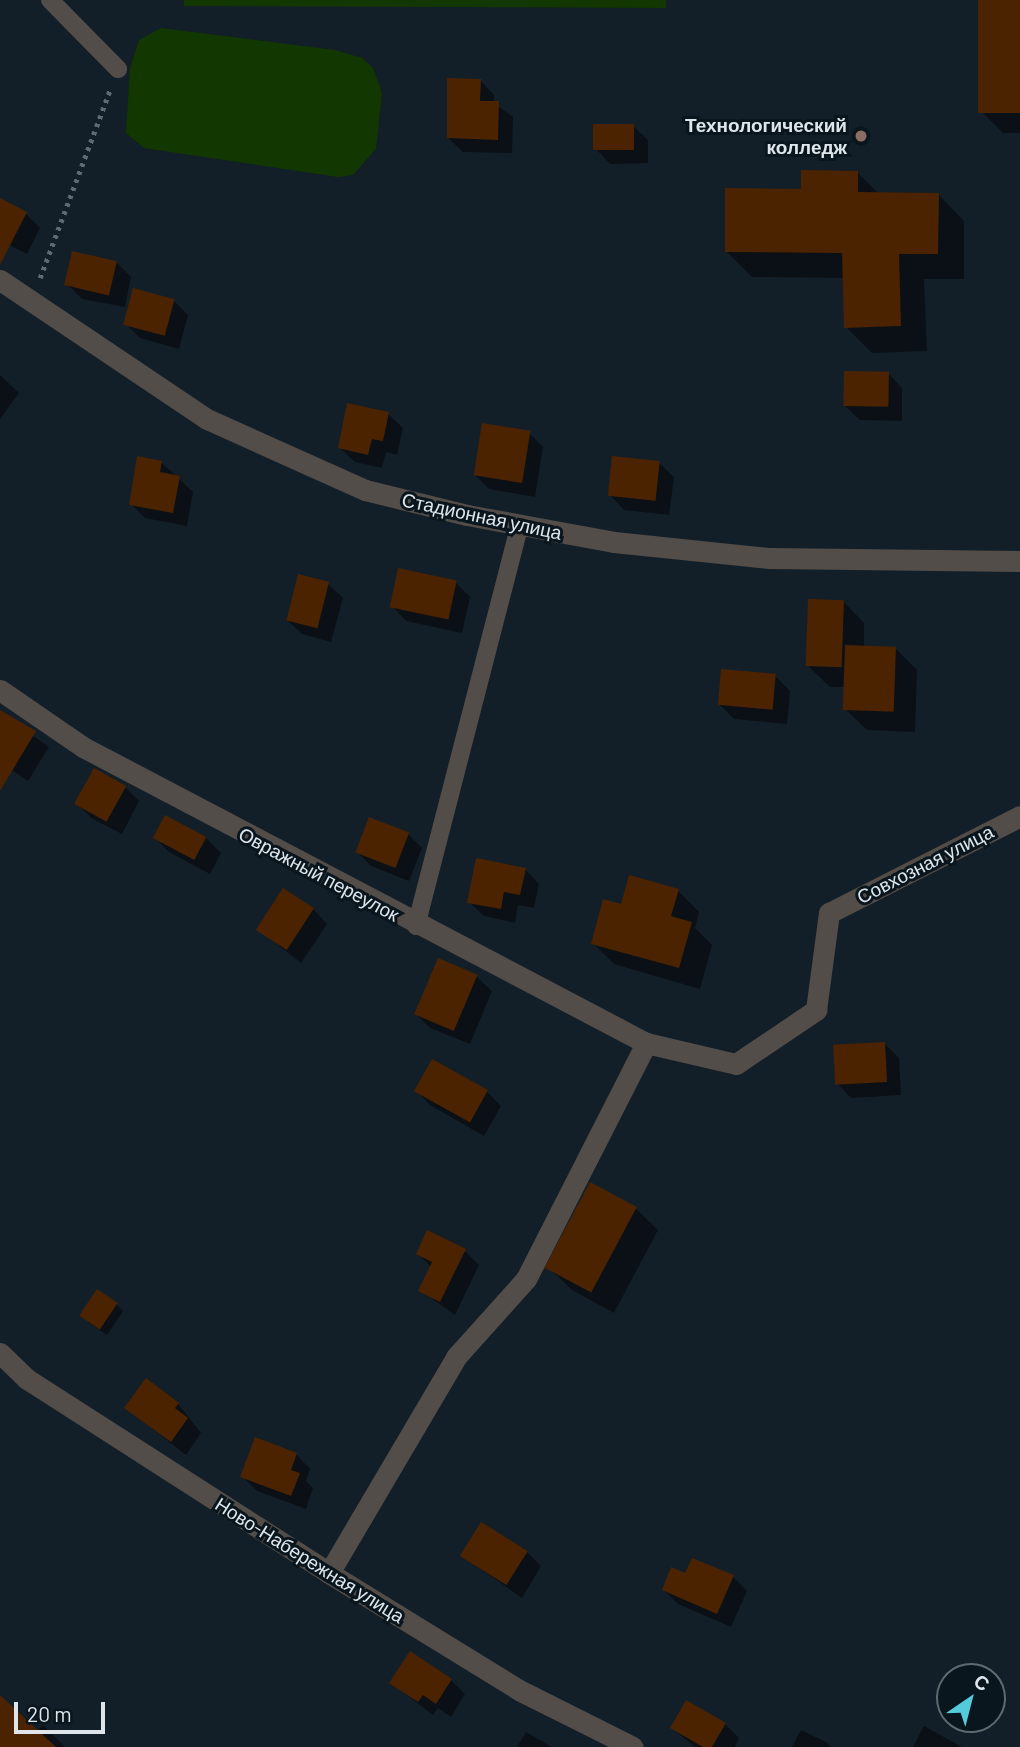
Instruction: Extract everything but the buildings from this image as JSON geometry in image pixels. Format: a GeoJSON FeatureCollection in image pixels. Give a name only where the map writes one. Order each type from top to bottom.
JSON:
{"type":"FeatureCollection","features":[{"type":"Feature","properties":{"kind":"street","name":"Стадионная улица"},"geometry":{"type":"LineString","coordinates":[[0,281],[207,419],[365,490],[520,525],[614,542],[770,558],[1020,561]]}},
{"type":"Feature","properties":{"kind":"street","name":"Овражный переулок"},"geometry":{"type":"LineString","coordinates":[[0,690],[83,747],[416,926],[646,1043],[736,1064],[816,1010],[829,913]]}},
{"type":"Feature","properties":{"kind":"street","name":"Совхозная улица"},"geometry":{"type":"LineString","coordinates":[[829,913],[1020,816]]}},
{"type":"Feature","properties":{"kind":"street"},"geometry":{"type":"LineString","coordinates":[[329,1573],[456,1357],[526,1279],[646,1043]]}},
{"type":"Feature","properties":{"kind":"street","name":"Ново-Набережная улица"},"geometry":{"type":"LineString","coordinates":[[0,1353],[27,1379],[329,1573],[519,1690],[634,1747]]}},
{"type":"Feature","properties":{"kind":"lane"},"geometry":{"type":"LineString","coordinates":[[50,0],[118,69]]}},
{"type":"Feature","properties":{"kind":"lane"},"geometry":{"type":"LineString","coordinates":[[416,926],[520,525]]}},
{"type":"Feature","properties":{"kind":"path"},"geometry":{"type":"LineString","coordinates":[[31,302],[118,69]]}},
{"type":"Feature","properties":{"kind":"green space"},"geometry":{"type":"Polygon","coordinates":[[[184,0],[666,0],[666,8],[184,6],[184,0]]]}},
{"type":"Feature","properties":{"kind":"green space"},"geometry":{"type":"Polygon","coordinates":[[[161,28],[335,50],[362,58],[373,68],[382,93],[376,149],[353,175],[338,177],[144,148],[126,133],[130,68],[139,40],[161,28]]]}},
{"type":"Feature","properties":{"kind":"place","name":"Технологический колледж"},"geometry":{"type":"Point","coordinates":[861,136]}}]}
